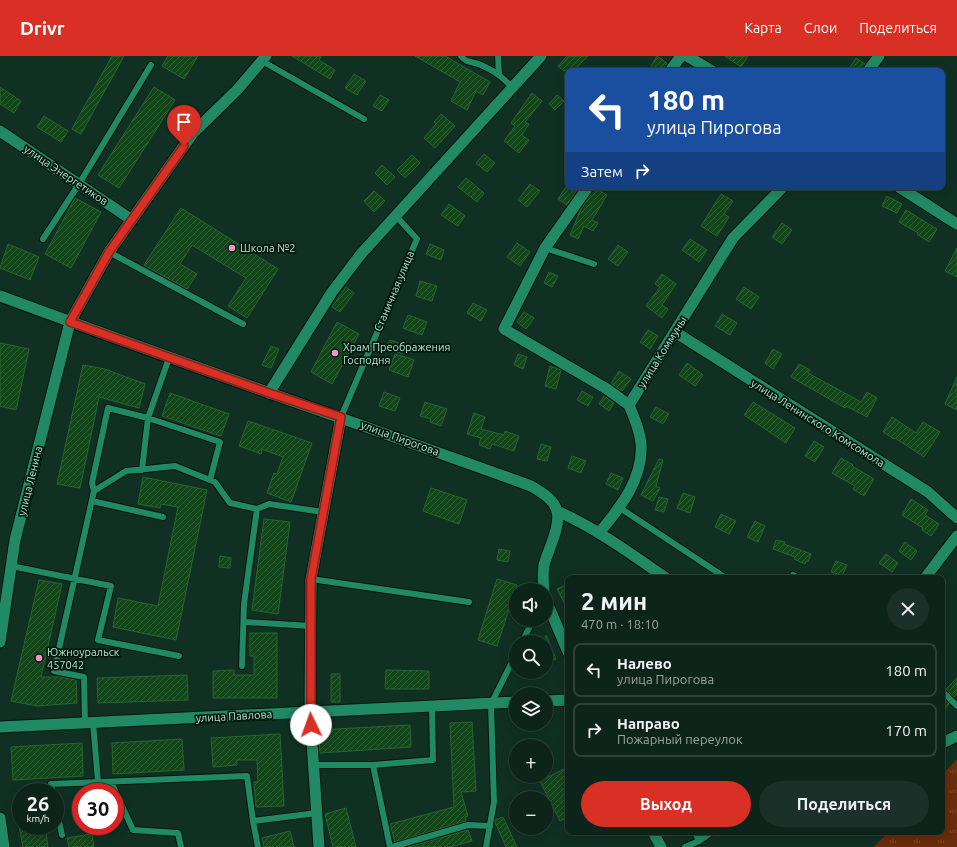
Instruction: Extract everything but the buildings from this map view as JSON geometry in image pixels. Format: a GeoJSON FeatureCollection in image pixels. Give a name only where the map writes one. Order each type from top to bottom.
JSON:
{"type":"FeatureCollection","features":[{"type":"Feature","properties":{"kind":"street"},"geometry":{"type":"LineString","coordinates":[[269,393],[332,292],[361,254],[541,56]]}},
{"type":"Feature","properties":{"kind":"street"},"geometry":{"type":"LineString","coordinates":[[672,68],[680,56]]}},
{"type":"Feature","properties":{"kind":"street"},"geometry":{"type":"LineString","coordinates":[[687,56],[707,68]]}},
{"type":"Feature","properties":{"kind":"street"},"geometry":{"type":"LineString","coordinates":[[870,68],[879,56]]}},
{"type":"Feature","properties":{"kind":"street","name":"улица Ленина"},"geometry":{"type":"LineString","coordinates":[[0,642],[15,540],[70,322],[109,252],[193,133],[237,90],[261,58]]}},
{"type":"Feature","properties":{"kind":"street","name":"улица Энергетиков"},"geometry":{"type":"LineString","coordinates":[[0,131],[132,220]]}},
{"type":"Feature","properties":{"kind":"street"},"geometry":{"type":"LineString","coordinates":[[586,190],[545,248],[504,329],[607,389],[629,405],[638,428],[641,442],[641,459],[635,479],[620,508],[599,534]]}},
{"type":"Feature","properties":{"kind":"street","name":"улица Коммуны"},"geometry":{"type":"LineString","coordinates":[[629,405],[733,238],[780,190]]}},
{"type":"Feature","properties":{"kind":"street"},"geometry":{"type":"LineString","coordinates":[[904,190],[957,224]]}},
{"type":"Feature","properties":{"kind":"street","name":"улица Пирогова"},"geometry":{"type":"LineString","coordinates":[[0,296],[169,358],[341,417],[531,486],[545,494],[557,511]]}},
{"type":"Feature","properties":{"kind":"street","name":"улица Ленинского Комсомола"},"geometry":{"type":"LineString","coordinates":[[675,332],[928,492],[957,518]]}},
{"type":"Feature","properties":{"kind":"street"},"geometry":{"type":"LineString","coordinates":[[319,847],[310,712],[311,579],[341,417]]}},
{"type":"Feature","properties":{"kind":"street"},"geometry":{"type":"LineString","coordinates":[[543,583],[544,566],[557,522],[557,511],[575,519],[661,575]]}},
{"type":"Feature","properties":{"kind":"street"},"geometry":{"type":"LineString","coordinates":[[927,575],[957,536]]}},
{"type":"Feature","properties":{"kind":"street"},"geometry":{"type":"LineString","coordinates":[[553,617],[565,645]]}},
{"type":"Feature","properties":{"kind":"street"},"geometry":{"type":"LineString","coordinates":[[553,701],[565,700]]}},
{"type":"Feature","properties":{"kind":"street","name":"улица Павлова"},"geometry":{"type":"LineString","coordinates":[[0,727],[509,703]]}},
{"type":"Feature","properties":{"kind":"street"},"geometry":{"type":"LineString","coordinates":[[945,742],[957,736]]}},
{"type":"Feature","properties":{"kind":"street"},"geometry":{"type":"LineString","coordinates":[[0,824],[4,847]]}},
{"type":"Feature","properties":{"kind":"street"},"geometry":{"type":"LineString","coordinates":[[655,835],[661,847]]}},
{"type":"Feature","properties":{"kind":"lane"},"geometry":{"type":"LineString","coordinates":[[461,56],[465,61],[479,63],[499,74],[513,88]]}},
{"type":"Feature","properties":{"kind":"lane"},"geometry":{"type":"LineString","coordinates":[[498,56],[499,74]]}},
{"type":"Feature","properties":{"kind":"lane"},"geometry":{"type":"LineString","coordinates":[[261,58],[364,119]]}},
{"type":"Feature","properties":{"kind":"lane"},"geometry":{"type":"LineString","coordinates":[[43,239],[79,184],[151,65]]}},
{"type":"Feature","properties":{"kind":"lane","name":"Станичная улица"},"geometry":{"type":"LineString","coordinates":[[341,417],[417,239],[396,215]]}},
{"type":"Feature","properties":{"kind":"lane"},"geometry":{"type":"LineString","coordinates":[[545,248],[594,264]]}},
{"type":"Feature","properties":{"kind":"lane"},"geometry":{"type":"LineString","coordinates":[[109,252],[243,324]]}},
{"type":"Feature","properties":{"kind":"lane"},"geometry":{"type":"LineString","coordinates":[[142,470],[148,418],[169,358]]}},
{"type":"Feature","properties":{"kind":"lane"},"geometry":{"type":"LineString","coordinates":[[98,782],[84,677],[54,671],[92,501],[94,491],[92,483],[108,408],[148,418],[220,442],[210,480]]}},
{"type":"Feature","properties":{"kind":"lane"},"geometry":{"type":"LineString","coordinates":[[94,491],[126,472],[176,466],[215,482],[230,503],[257,509],[269,504],[323,512]]}},
{"type":"Feature","properties":{"kind":"lane"},"geometry":{"type":"LineString","coordinates":[[92,501],[163,518]]}},
{"type":"Feature","properties":{"kind":"lane"},"geometry":{"type":"LineString","coordinates":[[620,508],[721,575]]}},
{"type":"Feature","properties":{"kind":"lane"},"geometry":{"type":"LineString","coordinates":[[242,666],[244,604],[257,509]]}},
{"type":"Feature","properties":{"kind":"lane"},"geometry":{"type":"LineString","coordinates":[[11,566],[111,586],[98,640],[179,656]]}},
{"type":"Feature","properties":{"kind":"lane"},"geometry":{"type":"LineString","coordinates":[[311,579],[469,602]]}},
{"type":"Feature","properties":{"kind":"lane"},"geometry":{"type":"LineString","coordinates":[[244,622],[310,626]]}},
{"type":"Feature","properties":{"kind":"lane"},"geometry":{"type":"LineString","coordinates":[[486,847],[494,802],[492,704],[509,669]]}},
{"type":"Feature","properties":{"kind":"lane"},"geometry":{"type":"LineString","coordinates":[[945,694],[957,706]]}},
{"type":"Feature","properties":{"kind":"lane"},"geometry":{"type":"LineString","coordinates":[[314,765],[373,765],[433,760],[432,706]]}},
{"type":"Feature","properties":{"kind":"lane"},"geometry":{"type":"LineString","coordinates":[[373,765],[391,847],[468,824],[490,826]]}},
{"type":"Feature","properties":{"kind":"lane"},"geometry":{"type":"LineString","coordinates":[[64,783],[247,776],[252,821],[258,847]]}},
{"type":"Feature","properties":{"kind":"lane"},"geometry":{"type":"LineString","coordinates":[[111,782],[133,830],[178,833],[181,847]]}},
{"type":"Feature","properties":{"kind":"lane"},"geometry":{"type":"LineString","coordinates":[[252,821],[317,813]]}},
{"type":"Feature","properties":{"kind":"lane"},"geometry":{"type":"LineString","coordinates":[[696,835],[699,841]]}},
{"type":"Feature","properties":{"kind":"lane"},"geometry":{"type":"LineString","coordinates":[[685,847],[699,841],[708,835]]}},
{"type":"Feature","properties":{"kind":"green space"},"geometry":{"type":"Polygon","coordinates":[[[957,759],[957,847],[874,847],[885,835],[945,835],[945,772],[957,759]]]}},
{"type":"Feature","properties":{"kind":"place","name":"Школа №2"},"geometry":{"type":"Point","coordinates":[232,248]}},
{"type":"Feature","properties":{"kind":"place","name":"Храм Преображения Господня"},"geometry":{"type":"Point","coordinates":[335,353]}},
{"type":"Feature","properties":{"kind":"place","name":"Южноуральск 457042"},"geometry":{"type":"Point","coordinates":[39,658]}},
{"type":"Feature","properties":{"kind":"route"},"geometry":{"type":"LineString","coordinates":[[184,146],[109,252],[70,322],[341,417],[311,579],[311,725]]}}]}
